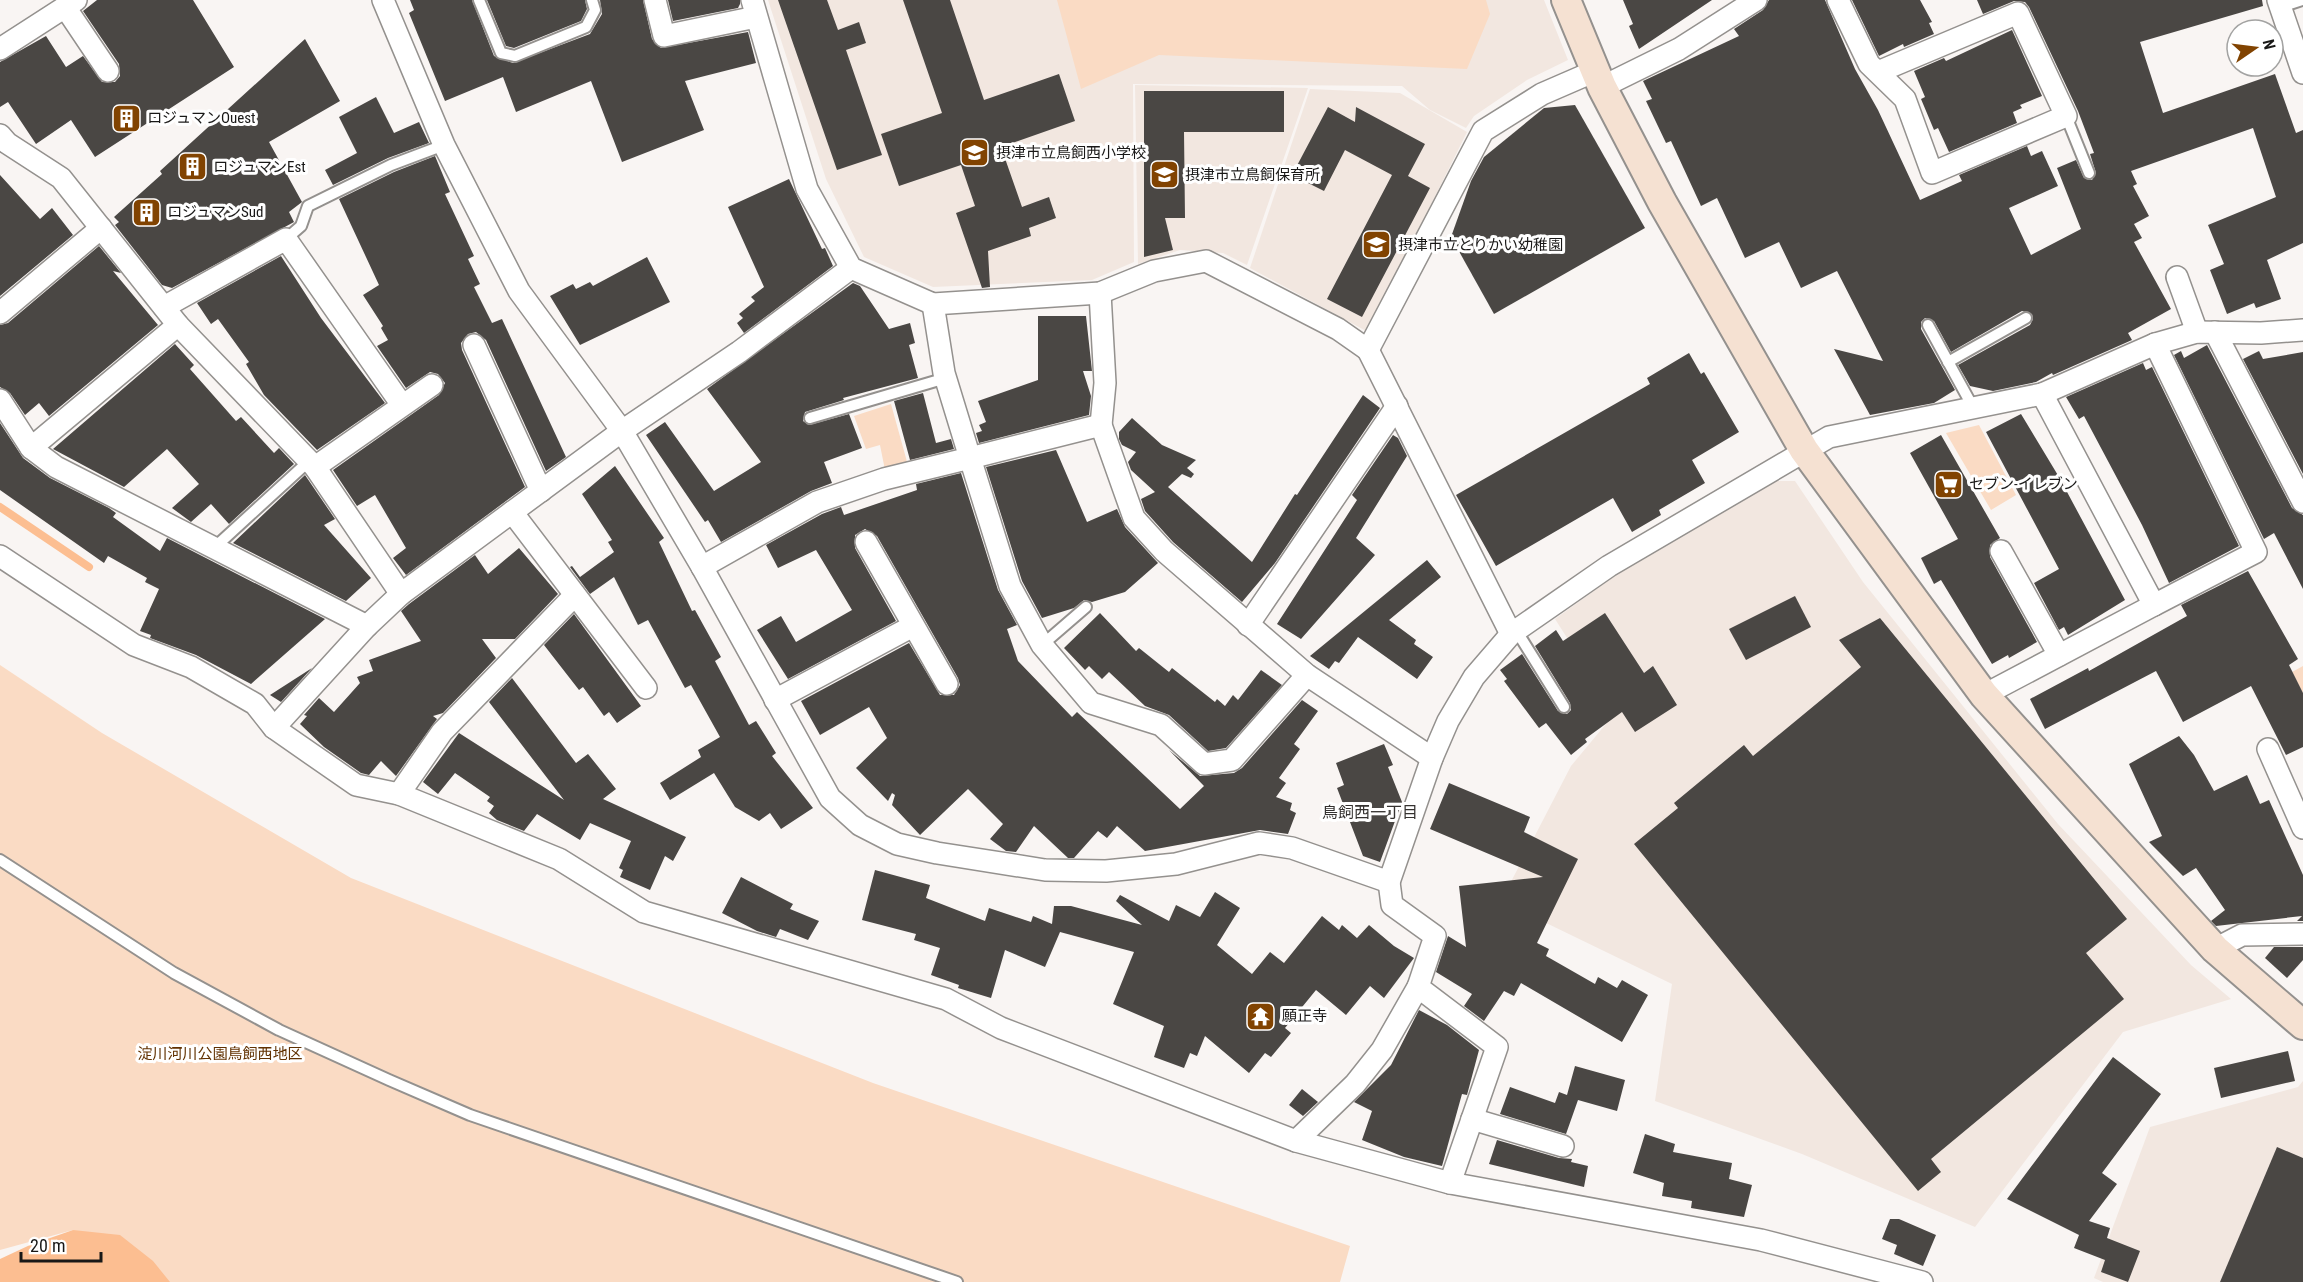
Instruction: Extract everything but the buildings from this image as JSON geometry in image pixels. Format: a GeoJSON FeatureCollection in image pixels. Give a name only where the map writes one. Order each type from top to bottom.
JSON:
{"type":"FeatureCollection","features":[{"type":"Feature","properties":{"kind":"street"},"geometry":{"type":"LineString","coordinates":[[383,0],[444,145],[519,291],[622,431],[702,567],[830,798],[860,825],[897,844],[937,853],[1045,870],[1106,871],[1176,864],[1259,843],[1292,848],[1389,882]]}},
{"type":"Feature","properties":{"kind":"street"},"geometry":{"type":"LineString","coordinates":[[655,0],[664,36],[754,9],[807,189],[850,268],[933,304],[1100,292],[1154,271],[1206,261],[1338,329],[1368,350],[1514,632]]}},
{"type":"Feature","properties":{"kind":"street"},"geometry":{"type":"LineString","coordinates":[[1566,0],[1598,79],[1662,202],[1804,450],[1984,695],[2215,949],[2303,1025]]}},
{"type":"Feature","properties":{"kind":"street"},"geometry":{"type":"LineString","coordinates":[[1368,350],[1483,131],[1542,93],[1598,79],[1679,49],[1756,0]]}},
{"type":"Feature","properties":{"kind":"street"},"geometry":{"type":"LineString","coordinates":[[1838,0],[1869,64],[1905,99],[1932,173],[2066,116],[2018,13],[1878,72]]}},
{"type":"Feature","properties":{"kind":"street"},"geometry":{"type":"LineString","coordinates":[[2279,3],[2303,73]]}},
{"type":"Feature","properties":{"kind":"street"},"geometry":{"type":"LineString","coordinates":[[0,49],[71,4],[108,71]]}},
{"type":"Feature","properties":{"kind":"street"},"geometry":{"type":"LineString","coordinates":[[2,142],[61,178],[178,325],[312,464],[401,594]]}},
{"type":"Feature","properties":{"kind":"street"},"geometry":{"type":"LineString","coordinates":[[0,313],[101,228]]}},
{"type":"Feature","properties":{"kind":"street"},"geometry":{"type":"LineString","coordinates":[[164,307],[286,239],[402,405]]}},
{"type":"Feature","properties":{"kind":"street"},"geometry":{"type":"LineString","coordinates":[[274,728],[367,626],[401,594],[622,431],[739,352],[850,268]]}},
{"type":"Feature","properties":{"kind":"street"},"geometry":{"type":"LineString","coordinates":[[2178,277],[2206,332],[2303,502]]}},
{"type":"Feature","properties":{"kind":"street"},"geometry":{"type":"LineString","coordinates":[[1100,292],[1105,382],[1101,425],[1134,518],[1164,551],[1307,675],[1432,758]]}},
{"type":"Feature","properties":{"kind":"street"},"geometry":{"type":"LineString","coordinates":[[933,304],[946,378],[1010,586],[1042,645],[1091,703],[1161,726],[1204,764],[1232,760],[1307,675]]}},
{"type":"Feature","properties":{"kind":"street"},"geometry":{"type":"LineString","coordinates":[[31,448],[178,325]]}},
{"type":"Feature","properties":{"kind":"street"},"geometry":{"type":"LineString","coordinates":[[1296,1140],[1355,1084],[1382,1050],[1418,987],[1435,936],[1392,905],[1389,882],[1432,758],[1448,721],[1474,677],[1514,632],[1609,566],[1829,437],[2042,394],[2155,344],[2206,332],[2261,333],[2303,330]]}},
{"type":"Feature","properties":{"kind":"street"},"geometry":{"type":"LineString","coordinates":[[1984,695],[2256,552],[2155,344]]}},
{"type":"Feature","properties":{"kind":"street"},"geometry":{"type":"LineString","coordinates":[[474,345],[541,490]]}},
{"type":"Feature","properties":{"kind":"street"},"geometry":{"type":"LineString","coordinates":[[312,464],[432,385]]}},
{"type":"Feature","properties":{"kind":"street"},"geometry":{"type":"LineString","coordinates":[[2042,394],[2154,605]]}},
{"type":"Feature","properties":{"kind":"street"},"geometry":{"type":"LineString","coordinates":[[0,400],[31,448],[56,467],[367,626]]}},
{"type":"Feature","properties":{"kind":"street"},"geometry":{"type":"LineString","coordinates":[[1248,625],[1397,406]]}},
{"type":"Feature","properties":{"kind":"street"},"geometry":{"type":"LineString","coordinates":[[702,567],[817,501],[885,479],[1101,425]]}},
{"type":"Feature","properties":{"kind":"street"},"geometry":{"type":"LineString","coordinates":[[512,512],[646,688]]}},
{"type":"Feature","properties":{"kind":"street"},"geometry":{"type":"LineString","coordinates":[[866,542],[947,684]]}},
{"type":"Feature","properties":{"kind":"street"},"geometry":{"type":"LineString","coordinates":[[2001,551],[2059,655]]}},
{"type":"Feature","properties":{"kind":"street"},"geometry":{"type":"LineString","coordinates":[[0,556],[134,645],[191,667],[255,704],[274,728],[356,784],[399,794],[559,859],[645,912],[946,999],[1001,1028],[1296,1140],[1450,1183],[1761,1240],[1922,1282]]}},
{"type":"Feature","properties":{"kind":"street"},"geometry":{"type":"LineString","coordinates":[[399,794],[442,732],[575,595]]}},
{"type":"Feature","properties":{"kind":"street"},"geometry":{"type":"LineString","coordinates":[[775,700],[913,626]]}},
{"type":"Feature","properties":{"kind":"street"},"geometry":{"type":"LineString","coordinates":[[2268,749],[2303,828]]}},
{"type":"Feature","properties":{"kind":"street"},"geometry":{"type":"LineString","coordinates":[[2215,949],[2242,935],[2303,933]]}},
{"type":"Feature","properties":{"kind":"street"},"geometry":{"type":"LineString","coordinates":[[1418,987],[1497,1047],[1450,1183]]}},
{"type":"Feature","properties":{"kind":"street"},"geometry":{"type":"LineString","coordinates":[[1472,1119],[1563,1146]]}},
{"type":"Feature","properties":{"kind":"lane"},"geometry":{"type":"LineString","coordinates":[[479,0],[501,53],[515,56],[586,27],[595,10],[592,0]]}},
{"type":"Feature","properties":{"kind":"lane"},"geometry":{"type":"LineString","coordinates":[[2279,3],[2302,0]]}},
{"type":"Feature","properties":{"kind":"lane"},"geometry":{"type":"LineString","coordinates":[[2066,116],[2089,173]]}},
{"type":"Feature","properties":{"kind":"lane"},"geometry":{"type":"LineString","coordinates":[[286,239],[301,226],[308,206],[391,165],[444,145]]}},
{"type":"Feature","properties":{"kind":"lane"},"geometry":{"type":"LineString","coordinates":[[1948,362],[2025,318]]}},
{"type":"Feature","properties":{"kind":"lane"},"geometry":{"type":"LineString","coordinates":[[1928,325],[1974,409]]}},
{"type":"Feature","properties":{"kind":"lane"},"geometry":{"type":"LineString","coordinates":[[810,418],[946,378]]}},
{"type":"Feature","properties":{"kind":"lane"},"geometry":{"type":"LineString","coordinates":[[214,548],[312,464]]}},
{"type":"Feature","properties":{"kind":"lane"},"geometry":{"type":"LineString","coordinates":[[1042,645],[1086,607]]}},
{"type":"Feature","properties":{"kind":"lane"},"geometry":{"type":"LineString","coordinates":[[1514,632],[1564,707]]}},
{"type":"Feature","properties":{"kind":"lane"},"geometry":{"type":"LineString","coordinates":[[0,860],[174,973],[279,1030],[389,1080],[470,1115],[957,1282]]}},
{"type":"Feature","properties":{"kind":"shaded area","name":"摂津市立鳥飼西小学校"},"geometry":{"type":"Polygon","coordinates":[[[768,0],[1544,0],[1568,60],[1527,80],[1474,116],[1466,128],[1430,110],[1402,86],[1133,84],[1134,262],[1092,280],[933,287],[864,257],[826,179],[768,0]]]}},
{"type":"Feature","properties":{"kind":"shaded area"},"geometry":{"type":"Polygon","coordinates":[[[1135,85],[1308,88],[1247,265],[1223,253],[1180,250],[1138,264],[1135,85]]]}},
{"type":"Feature","properties":{"kind":"shaded area"},"geometry":{"type":"Polygon","coordinates":[[[1310,89],[1400,93],[1467,132],[1368,332],[1250,268],[1310,89]]]}},
{"type":"Feature","properties":{"kind":"shaded area"},"geometry":{"type":"Polygon","coordinates":[[[1775,481],[1795,481],[1863,582],[2058,824],[2191,965],[2231,999],[2123,1032],[1975,1227],[1802,1154],[1655,1101],[1672,984],[1501,901],[1571,766],[1615,713],[1555,619],[1646,553],[1775,481]]]}},
{"type":"Feature","properties":{"kind":"shaded area"},"geometry":{"type":"Polygon","coordinates":[[[2303,1081],[2303,1282],[2103,1282],[2094,1278],[2150,1127],[2298,1087],[2303,1081]]]}},
{"type":"Feature","properties":{"kind":"shaded area"},"geometry":{"type":"Polygon","coordinates":[[[73,1230],[120,1235],[153,1261],[170,1282],[0,1282],[0,1259],[30,1245],[73,1230]]]}},
{"type":"Feature","properties":{"kind":"green space"},"geometry":{"type":"Polygon","coordinates":[[[1057,0],[1486,0],[1490,14],[1467,69],[1159,55],[1081,89],[1057,0]]]}},
{"type":"Feature","properties":{"kind":"green space"},"geometry":{"type":"Polygon","coordinates":[[[891,404],[909,469],[886,475],[880,445],[866,449],[854,416],[891,404]]]}},
{"type":"Feature","properties":{"kind":"green space"},"geometry":{"type":"Polygon","coordinates":[[[1979,425],[2016,495],[1991,510],[1946,433],[1979,425]]]}},
{"type":"Feature","properties":{"kind":"green space","name":"淀川河川公園鳥飼西地区"},"geometry":{"type":"Polygon","coordinates":[[[0,665],[102,733],[351,878],[873,1083],[1350,1246],[1340,1282],[163,1282],[73,1230],[0,1250],[0,665]]]}},
{"type":"Feature","properties":{"kind":"green space"},"geometry":{"type":"Polygon","coordinates":[[[2303,666],[2303,693],[2292,672],[2303,666]]]}},
{"type":"Feature","properties":{"kind":"waterway"},"geometry":{"type":"LineString","coordinates":[[0,507],[89,567]]}},
{"type":"Feature","properties":{"kind":"place","name":"ロジュマンOuest"},"geometry":{"type":"Point","coordinates":[126,118]}},
{"type":"Feature","properties":{"kind":"place","name":"摂津市立鳥飼西小学校"},"geometry":{"type":"Point","coordinates":[975,153]}},
{"type":"Feature","properties":{"kind":"place","name":"ロジュマンEst"},"geometry":{"type":"Point","coordinates":[192,167]}},
{"type":"Feature","properties":{"kind":"place","name":"摂津市立鳥飼保育所"},"geometry":{"type":"Point","coordinates":[1164,175]}},
{"type":"Feature","properties":{"kind":"place","name":"ロジュマンSud"},"geometry":{"type":"Point","coordinates":[146,212]}},
{"type":"Feature","properties":{"kind":"place","name":"摂津市立とりかい幼稚園"},"geometry":{"type":"Point","coordinates":[1377,245]}},
{"type":"Feature","properties":{"kind":"place","name":"セブン-イレブン"},"geometry":{"type":"Point","coordinates":[1948,484]}},
{"type":"Feature","properties":{"kind":"place","name":"願正寺"},"geometry":{"type":"Point","coordinates":[1261,1016]}},
{"type":"Feature","properties":{"kind":"district","name":"鳥飼西一丁目"},"geometry":{"type":"Point","coordinates":[1370,812]}}]}
